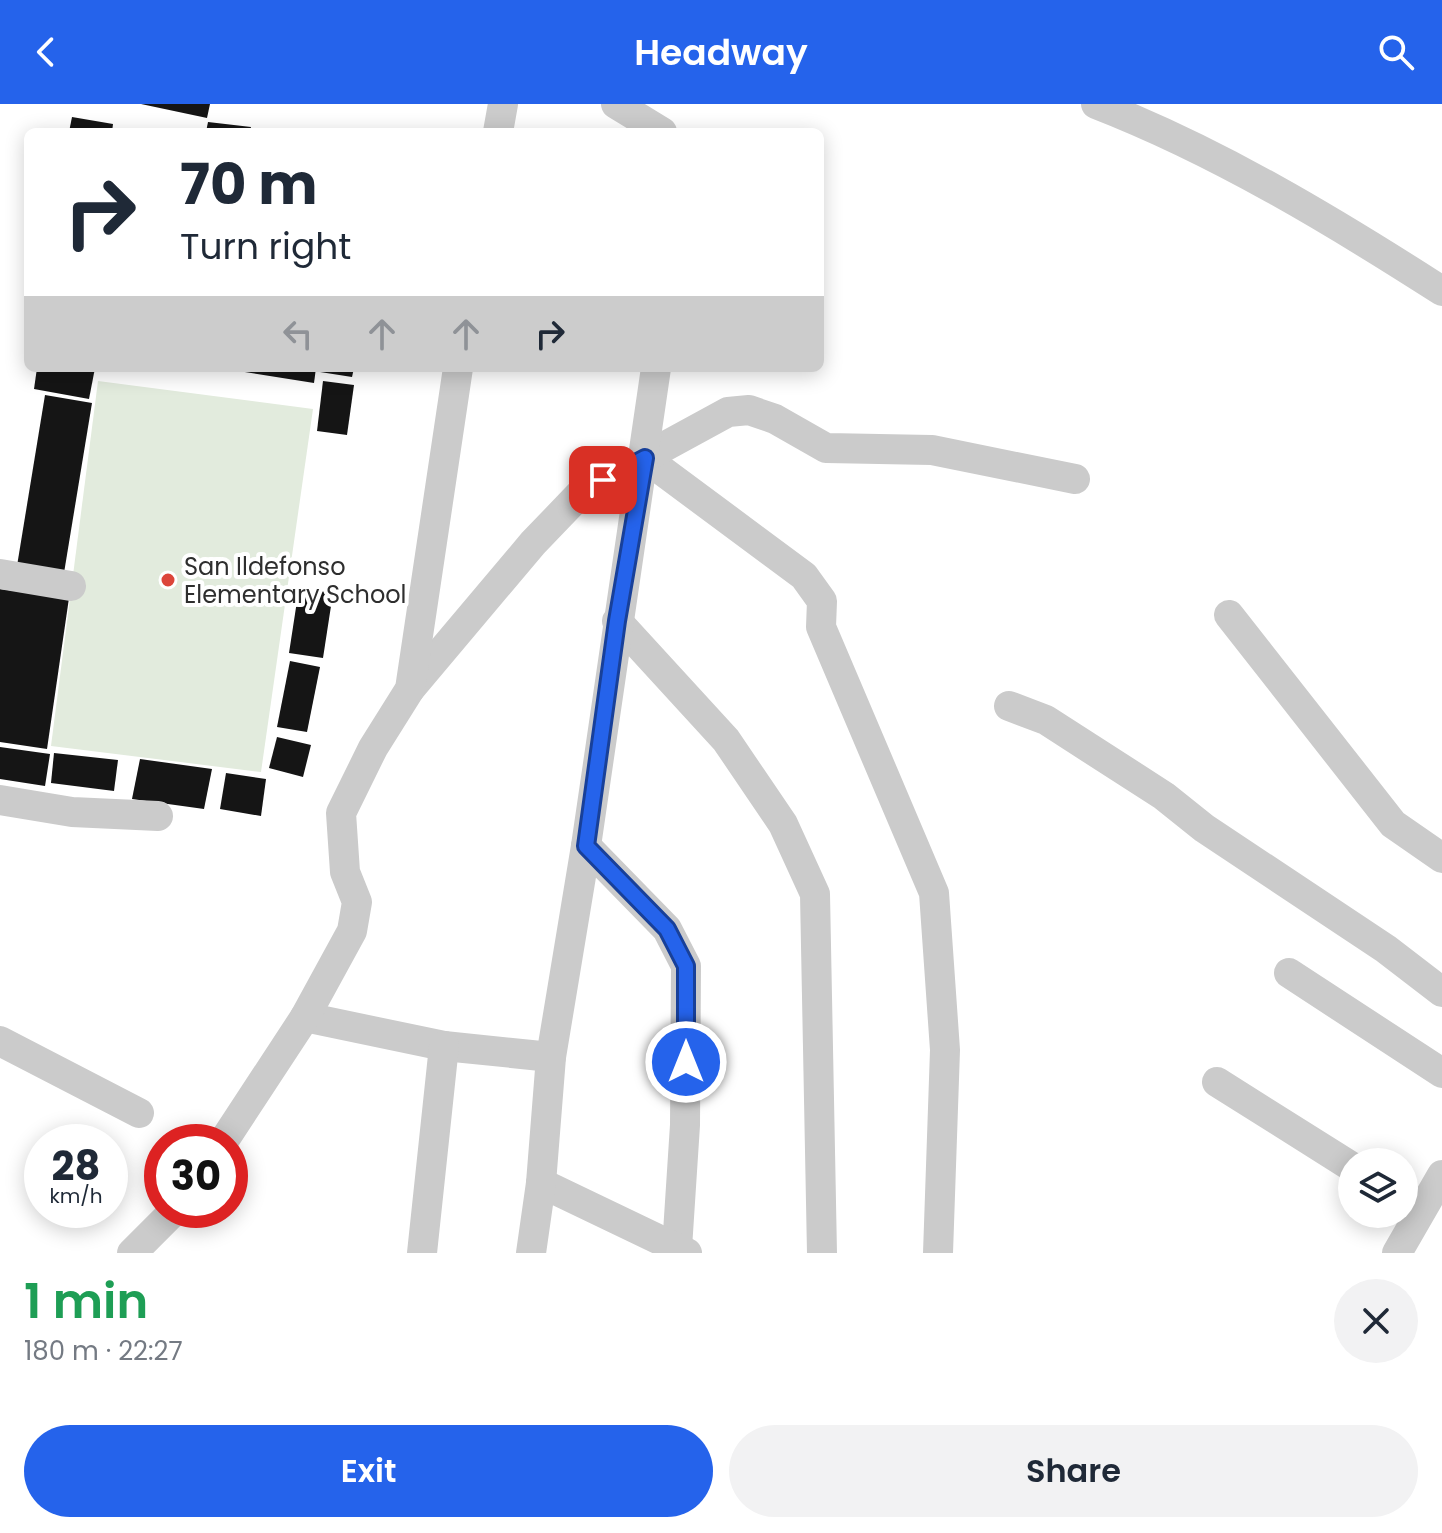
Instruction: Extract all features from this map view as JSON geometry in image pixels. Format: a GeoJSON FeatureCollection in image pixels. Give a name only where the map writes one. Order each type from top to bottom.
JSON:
{"type":"FeatureCollection","features":[{"type":"Feature","properties":{"kind":"street"},"geometry":{"type":"LineString","coordinates":[[499,128],[503,104]]}},
{"type":"Feature","properties":{"kind":"street"},"geometry":{"type":"LineString","coordinates":[[616,104],[655,128]]}},
{"type":"Feature","properties":{"kind":"street"},"geometry":{"type":"LineString","coordinates":[[1096,104],[1194,150],[1358,236],[1442,291]]}},
{"type":"Feature","properties":{"kind":"street"},"geometry":{"type":"LineString","coordinates":[[410,689],[457,372]]}},
{"type":"Feature","properties":{"kind":"street"},"geometry":{"type":"LineString","coordinates":[[531,1253],[541,1183],[551,1057],[586,846],[656,372]]}},
{"type":"Feature","properties":{"kind":"street"},"geometry":{"type":"LineString","coordinates":[[235,1124],[305,1017],[352,931],[357,902],[328,816],[410,689],[533,543],[583,491],[728,412],[749,410],[775,419],[826,448],[932,450],[1075,479]]}},
{"type":"Feature","properties":{"kind":"street"},"geometry":{"type":"LineString","coordinates":[[645,458],[804,576],[822,601],[821,627],[934,893],[945,1050],[938,1253]]}},
{"type":"Feature","properties":{"kind":"street"},"geometry":{"type":"LineString","coordinates":[[0,574],[71,586]]}},
{"type":"Feature","properties":{"kind":"street"},"geometry":{"type":"LineString","coordinates":[[1229,615],[1393,824],[1442,858]]}},
{"type":"Feature","properties":{"kind":"street"},"geometry":{"type":"LineString","coordinates":[[617,621],[726,740],[783,824],[815,894],[822,1253]]}},
{"type":"Feature","properties":{"kind":"street"},"geometry":{"type":"LineString","coordinates":[[1009,706],[1046,720],[1164,796],[1204,828],[1386,949],[1442,992]]}},
{"type":"Feature","properties":{"kind":"street"},"geometry":{"type":"LineString","coordinates":[[0,800],[72,812],[158,816]]}},
{"type":"Feature","properties":{"kind":"street"},"geometry":{"type":"LineString","coordinates":[[541,1183],[682,1250],[686,966],[667,929],[586,846]]}},
{"type":"Feature","properties":{"kind":"street"},"geometry":{"type":"LineString","coordinates":[[1289,973],[1442,1073]]}},
{"type":"Feature","properties":{"kind":"street"},"geometry":{"type":"LineString","coordinates":[[305,1017],[444,1046],[551,1057]]}},
{"type":"Feature","properties":{"kind":"street"},"geometry":{"type":"LineString","coordinates":[[0,1041],[139,1113]]}},
{"type":"Feature","properties":{"kind":"street"},"geometry":{"type":"LineString","coordinates":[[422,1253],[444,1046]]}},
{"type":"Feature","properties":{"kind":"street"},"geometry":{"type":"LineString","coordinates":[[1217,1082],[1338,1158]]}},
{"type":"Feature","properties":{"kind":"street"},"geometry":{"type":"LineString","coordinates":[[1418,1200],[1442,1175]]}},
{"type":"Feature","properties":{"kind":"street"},"geometry":{"type":"LineString","coordinates":[[132,1253],[157,1228]]}},
{"type":"Feature","properties":{"kind":"street"},"geometry":{"type":"LineString","coordinates":[[1397,1253],[1405,1228]]}},
{"type":"Feature","properties":{"kind":"shaded area"},"geometry":{"type":"Polygon","coordinates":[[[98,381],[313,409],[261,772],[51,746],[98,381]]]}},
{"type":"Feature","properties":{"kind":"building"},"geometry":{"type":"Polygon","coordinates":[[[141,104],[210,104],[207,118],[141,104]]]}},
{"type":"Feature","properties":{"kind":"building"},"geometry":{"type":"Polygon","coordinates":[[[72,117],[113,124],[112,128],[70,128],[72,117]]]}},
{"type":"Feature","properties":{"kind":"building"},"geometry":{"type":"Polygon","coordinates":[[[208,122],[251,127],[251,128],[207,128],[208,122]]]}},
{"type":"Feature","properties":{"kind":"building"},"geometry":{"type":"Polygon","coordinates":[[[36,372],[94,372],[89,399],[34,389],[36,372]]]}},
{"type":"Feature","properties":{"kind":"building"},"geometry":{"type":"Polygon","coordinates":[[[244,372],[315,372],[314,383],[244,372]]]}},
{"type":"Feature","properties":{"kind":"building"},"geometry":{"type":"Polygon","coordinates":[[[320,372],[353,372],[352,377],[320,372]]]}},
{"type":"Feature","properties":{"kind":"building"},"geometry":{"type":"Polygon","coordinates":[[[323,381],[354,385],[347,435],[317,431],[323,381]]]}},
{"type":"Feature","properties":{"kind":"building"},"geometry":{"type":"Polygon","coordinates":[[[45,395],[92,403],[63,579],[16,572],[45,395]]]}},
{"type":"Feature","properties":{"kind":"building"},"geometry":{"type":"Polygon","coordinates":[[[299,588],[333,593],[323,658],[289,653],[299,588]]]}},
{"type":"Feature","properties":{"kind":"building"},"geometry":{"type":"Polygon","coordinates":[[[0,589],[69,598],[47,749],[0,742],[0,589]]]}},
{"type":"Feature","properties":{"kind":"building"},"geometry":{"type":"Polygon","coordinates":[[[290,661],[320,667],[307,732],[277,727],[290,661]]]}},
{"type":"Feature","properties":{"kind":"building"},"geometry":{"type":"Polygon","coordinates":[[[277,737],[311,745],[303,777],[269,768],[277,737]]]}},
{"type":"Feature","properties":{"kind":"building"},"geometry":{"type":"Polygon","coordinates":[[[0,747],[50,754],[45,786],[0,779],[0,747]]]}},
{"type":"Feature","properties":{"kind":"building"},"geometry":{"type":"Polygon","coordinates":[[[54,753],[118,760],[114,791],[51,783],[54,753]]]}},
{"type":"Feature","properties":{"kind":"building"},"geometry":{"type":"Polygon","coordinates":[[[140,759],[212,769],[204,809],[132,799],[140,759]]]}},
{"type":"Feature","properties":{"kind":"building"},"geometry":{"type":"Polygon","coordinates":[[[226,773],[266,779],[261,816],[220,809],[226,773]]]}},
{"type":"Feature","properties":{"kind":"place","name":"San Ildefonso Elementary School"},"geometry":{"type":"Point","coordinates":[168,580]}},
{"type":"Feature","properties":{"kind":"route"},"geometry":{"type":"LineString","coordinates":[[603,480],[645,458],[617,621],[586,846],[667,929],[686,966],[686,1062]]}}]}
